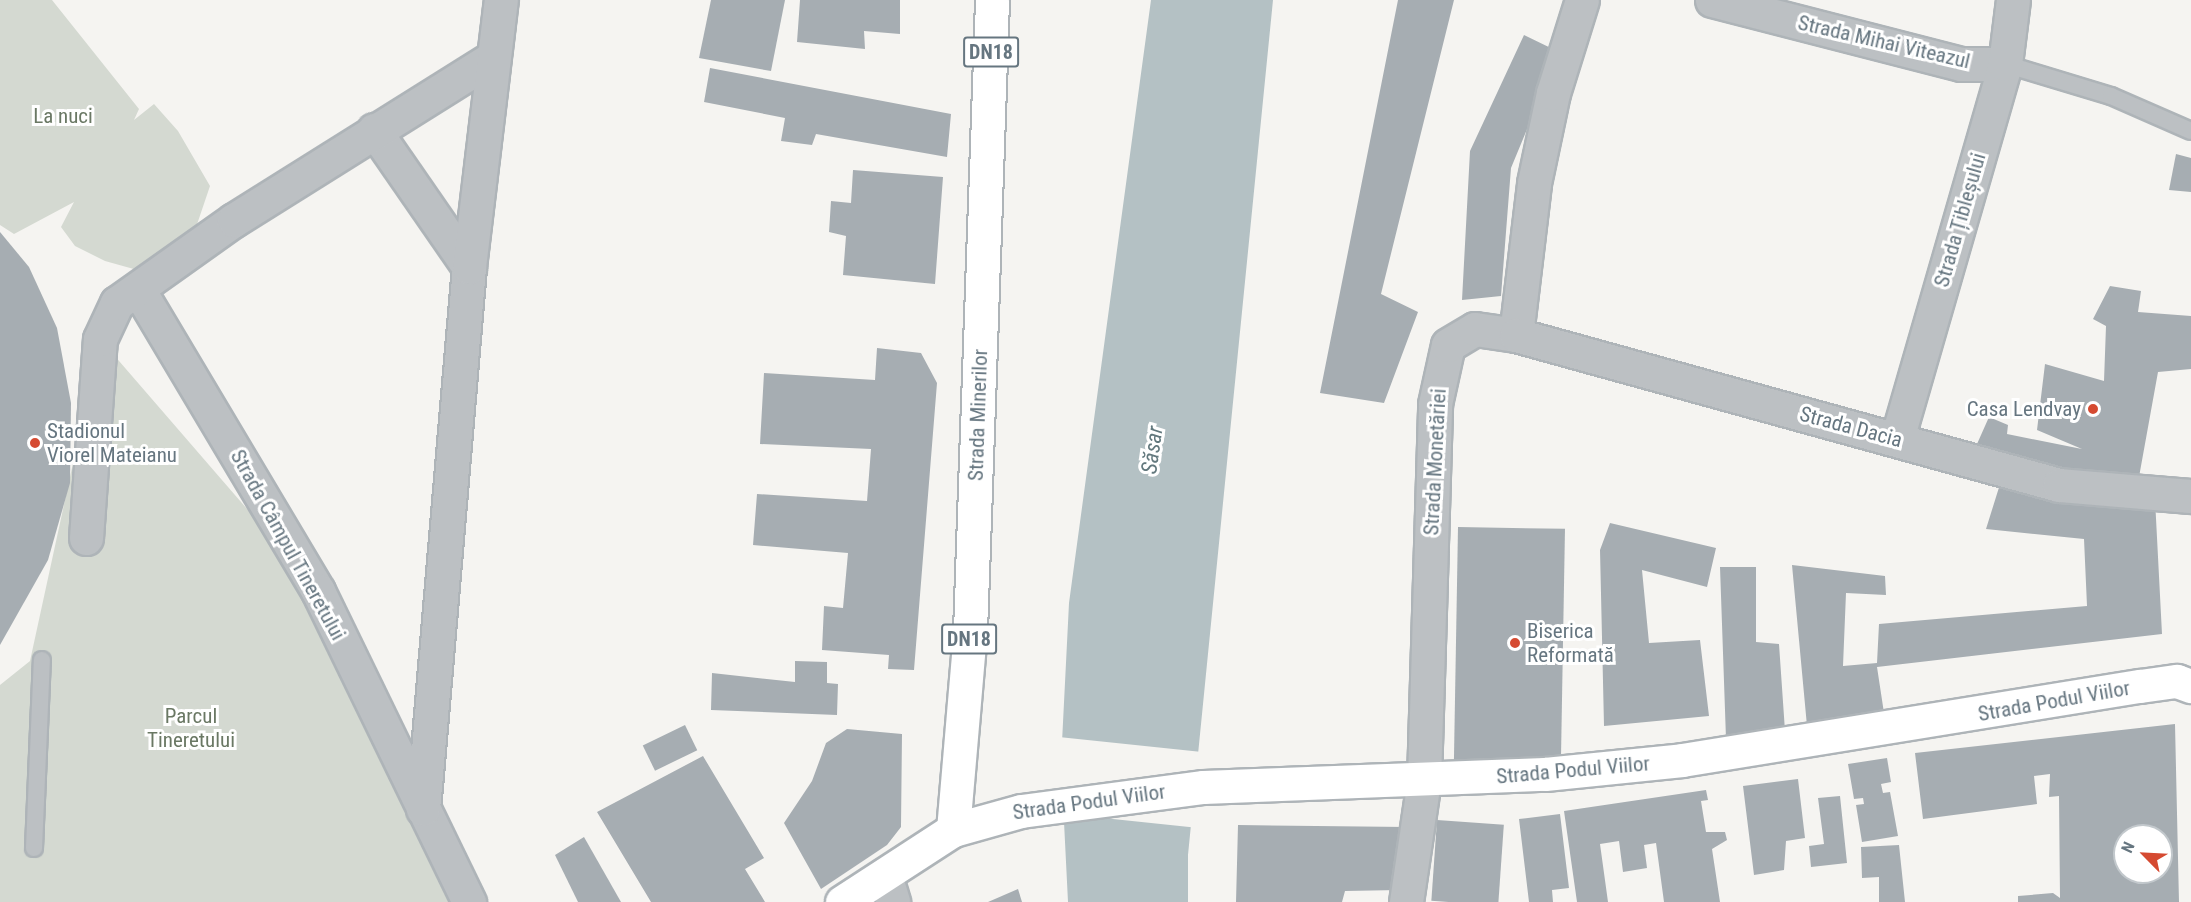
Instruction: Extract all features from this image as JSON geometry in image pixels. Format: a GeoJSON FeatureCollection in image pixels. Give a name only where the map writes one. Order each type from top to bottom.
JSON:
{"type":"FeatureCollection","features":[{"type":"Feature","properties":{"kind":"main road","name":"Strada Minerilor"},"geometry":{"type":"LineString","coordinates":[[953,830],[970,631],[992,0]]}},
{"type":"Feature","properties":{"kind":"main road","name":"Strada Podul Viilor"},"geometry":{"type":"LineString","coordinates":[[842,902],[889,888],[953,830],[1021,811],[1203,787],[1424,780],[1682,760],[2140,686],[2177,681],[2191,686]]}},
{"type":"Feature","properties":{"kind":"street"},"geometry":{"type":"LineString","coordinates":[[423,809],[469,267],[492,58],[501,0]]}},
{"type":"Feature","properties":{"kind":"street"},"geometry":{"type":"LineString","coordinates":[[1516,335],[1534,183],[1553,93],[1582,0]]}},
{"type":"Feature","properties":{"kind":"street","name":"Strada Mihai Viteazul"},"geometry":{"type":"LineString","coordinates":[[1712,0],[1961,64],[2005,64]]}},
{"type":"Feature","properties":{"kind":"street","name":"Strada Țibleșului"},"geometry":{"type":"LineString","coordinates":[[1897,439],[2005,64],[2013,0]]}},
{"type":"Feature","properties":{"kind":"street"},"geometry":{"type":"LineString","coordinates":[[86,538],[100,339],[117,303],[374,130],[492,58]]}},
{"type":"Feature","properties":{"kind":"street"},"geometry":{"type":"LineString","coordinates":[[374,130],[469,267]]}},
{"type":"Feature","properties":{"kind":"street","name":"Strada Câmpul Tineretului"},"geometry":{"type":"LineString","coordinates":[[138,289],[318,591],[470,902]]}},
{"type":"Feature","properties":{"kind":"street","name":"Strada Monetăriei"},"geometry":{"type":"LineString","coordinates":[[1406,902],[1424,780],[1440,370],[1448,345],[1475,329],[1516,335]]}},
{"type":"Feature","properties":{"kind":"street","name":"Strada Dacia"},"geometry":{"type":"LineString","coordinates":[[1516,335],[2059,484],[2191,496]]}},
{"type":"Feature","properties":{"kind":"lane","name":"Strada Mihai Viteazul"},"geometry":{"type":"LineString","coordinates":[[2005,64],[2110,96],[2191,130]]}},
{"type":"Feature","properties":{"kind":"lane"},"geometry":{"type":"LineString","coordinates":[[34,848],[42,660]]}},
{"type":"Feature","properties":{"kind":"green space","name":"La nuci"},"geometry":{"type":"Polygon","coordinates":[[[0,0],[52,0],[139,109],[134,120],[154,104],[178,131],[210,186],[189,248],[148,273],[105,261],[75,246],[61,227],[74,202],[14,234],[0,225],[0,0]]]}},
{"type":"Feature","properties":{"kind":"green space","name":"Parcul Tineretului"},"geometry":{"type":"Polygon","coordinates":[[[100,339],[318,591],[469,902],[0,902],[0,685],[30,661],[100,339]]]}},
{"type":"Feature","properties":{"kind":"water","name":"Săsar"},"geometry":{"type":"Polygon","coordinates":[[[1151,0],[1273,0],[1188,855],[1188,902],[1068,902],[1061,762],[1069,603],[1151,0]]]}},
{"type":"Feature","properties":{"kind":"pier"},"geometry":{"type":"Polygon","coordinates":[[[1059,737],[1202,752],[1194,828],[1051,813],[1059,737]]]}},
{"type":"Feature","properties":{"kind":"building"},"geometry":{"type":"Polygon","coordinates":[[[711,0],[785,0],[771,71],[699,58],[711,0]]]}},
{"type":"Feature","properties":{"kind":"building"},"geometry":{"type":"Polygon","coordinates":[[[800,0],[900,0],[900,34],[864,31],[865,49],[797,42],[800,0]]]}},
{"type":"Feature","properties":{"kind":"building"},"geometry":{"type":"Polygon","coordinates":[[[1398,0],[1454,0],[1381,294],[1418,312],[1384,403],[1320,393],[1398,0]]]}},
{"type":"Feature","properties":{"kind":"building"},"geometry":{"type":"Polygon","coordinates":[[[1524,35],[1559,52],[1511,168],[1501,296],[1462,300],[1470,151],[1524,35]]]}},
{"type":"Feature","properties":{"kind":"building"},"geometry":{"type":"Polygon","coordinates":[[[710,68],[951,114],[947,157],[816,134],[812,145],[781,141],[785,118],[704,102],[710,68]]]}},
{"type":"Feature","properties":{"kind":"building"},"geometry":{"type":"Polygon","coordinates":[[[2176,154],[2191,158],[2191,192],[2169,190],[2176,154]]]}},
{"type":"Feature","properties":{"kind":"building"},"geometry":{"type":"Polygon","coordinates":[[[853,170],[943,177],[935,284],[843,275],[846,236],[829,232],[831,201],[851,203],[853,170]]]}},
{"type":"Feature","properties":{"kind":"building","name":"Stadionul Viorel Mateianu"},"geometry":{"type":"Polygon","coordinates":[[[0,232],[29,267],[57,328],[71,403],[70,483],[48,560],[0,645],[0,232]]]}},
{"type":"Feature","properties":{"kind":"building"},"geometry":{"type":"Polygon","coordinates":[[[2110,286],[2141,291],[2138,312],[2191,316],[2191,369],[2158,372],[2139,477],[2076,478],[1973,453],[1989,417],[2008,425],[2007,434],[2082,449],[2037,430],[2045,364],[2104,381],[2106,326],[2093,319],[2110,286]]]}},
{"type":"Feature","properties":{"kind":"building"},"geometry":{"type":"Polygon","coordinates":[[[877,348],[921,353],[937,383],[914,670],[888,669],[889,655],[822,650],[824,606],[843,608],[848,553],[753,545],[757,494],[867,501],[871,449],[760,444],[764,373],[875,380],[877,348]]]}},
{"type":"Feature","properties":{"kind":"building"},"geometry":{"type":"Polygon","coordinates":[[[2001,481],[2155,499],[2162,634],[1877,667],[1884,713],[1807,726],[1792,565],[1885,576],[1886,595],[1846,593],[1843,666],[1877,663],[1879,624],[2087,606],[2084,539],[1986,529],[2001,481]]]}},
{"type":"Feature","properties":{"kind":"building"},"geometry":{"type":"Polygon","coordinates":[[[1610,523],[1716,548],[1707,587],[1642,570],[1649,643],[1700,640],[1709,716],[1604,726],[1600,550],[1610,523]]]}},
{"type":"Feature","properties":{"kind":"building","name":"Biserica Reformată"},"geometry":{"type":"Polygon","coordinates":[[[1458,527],[1565,529],[1561,767],[1454,765],[1458,527]]]}},
{"type":"Feature","properties":{"kind":"building"},"geometry":{"type":"Polygon","coordinates":[[[1720,567],[1756,567],[1756,642],[1779,644],[1785,731],[1726,739],[1720,567]]]}},
{"type":"Feature","properties":{"kind":"building"},"geometry":{"type":"Polygon","coordinates":[[[795,661],[827,662],[827,683],[838,684],[837,715],[711,710],[712,673],[795,682],[795,661]]]}},
{"type":"Feature","properties":{"kind":"building"},"geometry":{"type":"Polygon","coordinates":[[[2175,724],[2179,902],[2018,902],[2018,896],[2053,893],[2060,898],[2059,796],[2049,797],[2050,774],[2034,776],[2037,804],[1923,819],[1915,753],[2175,724]]]}},
{"type":"Feature","properties":{"kind":"building"},"geometry":{"type":"Polygon","coordinates":[[[685,725],[697,750],[655,771],[643,746],[685,725]]]}},
{"type":"Feature","properties":{"kind":"building"},"geometry":{"type":"Polygon","coordinates":[[[847,729],[902,734],[901,827],[887,845],[821,889],[784,823],[812,781],[826,743],[847,729]]]}},
{"type":"Feature","properties":{"kind":"building"},"geometry":{"type":"Polygon","coordinates":[[[703,756],[764,858],[745,869],[765,902],[651,902],[597,812],[703,756]]]}},
{"type":"Feature","properties":{"kind":"building"},"geometry":{"type":"Polygon","coordinates":[[[1887,758],[1891,782],[1881,784],[1883,793],[1890,792],[1898,836],[1862,842],[1856,805],[1864,804],[1863,798],[1854,799],[1848,764],[1887,758]]]}},
{"type":"Feature","properties":{"kind":"building"},"geometry":{"type":"Polygon","coordinates":[[[1798,779],[1805,838],[1786,841],[1784,870],[1754,875],[1743,786],[1798,779]]]}},
{"type":"Feature","properties":{"kind":"building"},"geometry":{"type":"Polygon","coordinates":[[[1706,790],[1708,800],[1701,801],[1706,832],[1725,832],[1727,840],[1712,849],[1720,902],[1664,902],[1656,843],[1644,845],[1647,868],[1623,872],[1619,841],[1600,844],[1608,902],[1577,902],[1564,811],[1706,790]]]}},
{"type":"Feature","properties":{"kind":"building"},"geometry":{"type":"Polygon","coordinates":[[[1840,796],[1847,863],[1811,867],[1809,846],[1824,844],[1818,798],[1840,796]]]}},
{"type":"Feature","properties":{"kind":"building"},"geometry":{"type":"Polygon","coordinates":[[[1560,814],[1569,888],[1552,890],[1553,902],[1529,902],[1519,819],[1560,814]]]}},
{"type":"Feature","properties":{"kind":"building"},"geometry":{"type":"Polygon","coordinates":[[[1437,820],[1504,825],[1498,902],[1431,901],[1437,820]]]}},
{"type":"Feature","properties":{"kind":"building"},"geometry":{"type":"Polygon","coordinates":[[[1238,825],[1407,827],[1399,890],[1345,891],[1342,902],[1236,902],[1238,825]]]}},
{"type":"Feature","properties":{"kind":"building"},"geometry":{"type":"Polygon","coordinates":[[[584,837],[621,902],[578,902],[555,855],[584,837]]]}},
{"type":"Feature","properties":{"kind":"building"},"geometry":{"type":"Polygon","coordinates":[[[1899,845],[1905,902],[1879,902],[1879,877],[1862,878],[1861,847],[1899,845]]]}},
{"type":"Feature","properties":{"kind":"building"},"geometry":{"type":"Polygon","coordinates":[[[1018,889],[1022,902],[988,902],[1018,889]]]}},
{"type":"Feature","properties":{"kind":"place","name":"Casa Lendvay"},"geometry":{"type":"Point","coordinates":[2093,409]}},
{"type":"Feature","properties":{"kind":"place","name":"Stadionul Viorel Mateianu"},"geometry":{"type":"Point","coordinates":[35,443]}},
{"type":"Feature","properties":{"kind":"place","name":"Biserica Reformată"},"geometry":{"type":"Point","coordinates":[1515,643]}}]}
